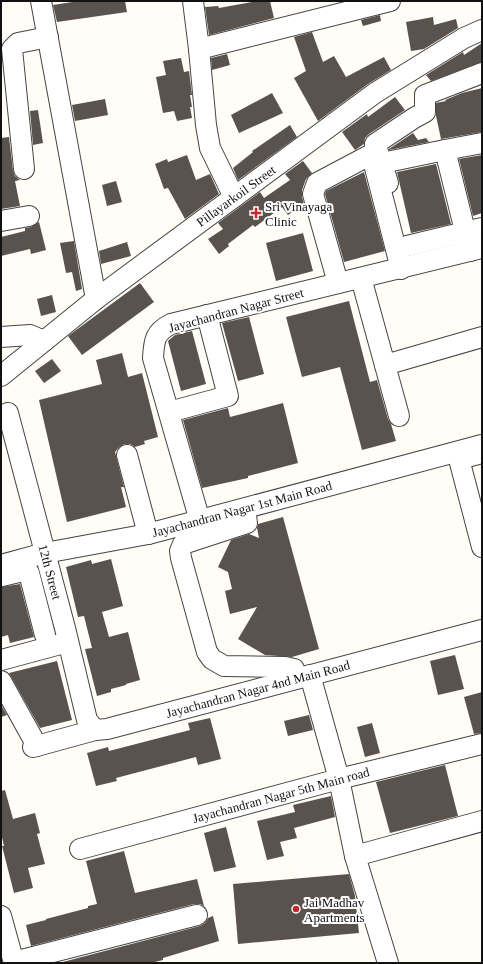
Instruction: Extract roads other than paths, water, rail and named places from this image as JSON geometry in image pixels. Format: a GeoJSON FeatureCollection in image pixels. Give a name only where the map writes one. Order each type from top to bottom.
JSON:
{"type":"FeatureCollection","features":[{"type":"Feature","properties":{"kind":"street"},"geometry":{"type":"LineString","coordinates":[[41,1],[96,299]]}},
{"type":"Feature","properties":{"kind":"street"},"geometry":{"type":"LineString","coordinates":[[193,1],[206,125],[210,148],[234,197]]}},
{"type":"Feature","properties":{"kind":"street"},"geometry":{"type":"LineString","coordinates":[[199,49],[390,1]]}},
{"type":"Feature","properties":{"kind":"street","name":"Pillayarkoil Street"},"geometry":{"type":"LineString","coordinates":[[1,376],[96,299],[375,93],[464,38],[482,30]]}},
{"type":"Feature","properties":{"kind":"street"},"geometry":{"type":"LineString","coordinates":[[24,169],[12,49],[18,43],[48,37]]}},
{"type":"Feature","properties":{"kind":"street"},"geometry":{"type":"LineString","coordinates":[[406,267],[407,246],[376,144],[425,112],[424,94],[482,73]]}},
{"type":"Feature","properties":{"kind":"street"},"geometry":{"type":"LineString","coordinates":[[382,162],[482,143]]}},
{"type":"Feature","properties":{"kind":"street"},"geometry":{"type":"LineString","coordinates":[[407,246],[475,240],[445,150]]}},
{"type":"Feature","properties":{"kind":"street"},"geometry":{"type":"LineString","coordinates":[[338,283],[313,194],[317,183],[368,156],[372,156],[406,267]]}},
{"type":"Feature","properties":{"kind":"street"},"geometry":{"type":"LineString","coordinates":[[1,221],[29,216]]}},
{"type":"Feature","properties":{"kind":"street","name":"Jayachandran Nagar Street"},"geometry":{"type":"LineString","coordinates":[[200,521],[153,358],[153,346],[157,335],[162,329],[171,324],[406,267],[475,240]]}},
{"type":"Feature","properties":{"kind":"street"},"geometry":{"type":"LineString","coordinates":[[362,278],[399,416]]}},
{"type":"Feature","properties":{"kind":"street"},"geometry":{"type":"LineString","coordinates":[[169,412],[228,396],[208,315]]}},
{"type":"Feature","properties":{"kind":"street"},"geometry":{"type":"LineString","coordinates":[[1,337],[30,335],[44,341]]}},
{"type":"Feature","properties":{"kind":"street"},"geometry":{"type":"LineString","coordinates":[[385,364],[482,337]]}},
{"type":"Feature","properties":{"kind":"street","name":"12th Street"},"geometry":{"type":"LineString","coordinates":[[8,413],[67,635],[87,720],[95,730]]}},
{"type":"Feature","properties":{"kind":"street","name":"Jayachandran Nagar 1st Main Road"},"geometry":{"type":"LineString","coordinates":[[1,565],[45,553],[148,534],[482,446]]}},
{"type":"Feature","properties":{"kind":"street"},"geometry":{"type":"LineString","coordinates":[[482,453],[459,459],[482,547]]}},
{"type":"Feature","properties":{"kind":"street"},"geometry":{"type":"LineString","coordinates":[[127,455],[148,534]]}},
{"type":"Feature","properties":{"kind":"street"},"geometry":{"type":"LineString","coordinates":[[245,508],[247,523],[183,544],[180,551],[207,652],[212,660],[224,666],[285,667],[294,669],[303,677],[339,779],[355,856],[388,963]]}},
{"type":"Feature","properties":{"kind":"street"},"geometry":{"type":"LineString","coordinates":[[1,576],[24,571],[29,573],[45,635]]}},
{"type":"Feature","properties":{"kind":"street","name":"Jayachandran Nagar 4nd Main Road"},"geometry":{"type":"LineString","coordinates":[[1,681],[35,746],[95,730],[107,729],[303,677],[481,634]]}},
{"type":"Feature","properties":{"kind":"street"},"geometry":{"type":"LineString","coordinates":[[1,650],[45,635],[67,635]]}},
{"type":"Feature","properties":{"kind":"street"},"geometry":{"type":"LineString","coordinates":[[1,660],[67,635]]}},
{"type":"Feature","properties":{"kind":"street","name":"Jayachandran Nagar 5th Main road"},"geometry":{"type":"LineString","coordinates":[[80,849],[339,779],[482,744]]}},
{"type":"Feature","properties":{"kind":"street"},"geometry":{"type":"LineString","coordinates":[[355,856],[482,821]]}},
{"type":"Feature","properties":{"kind":"street"},"geometry":{"type":"LineString","coordinates":[[1,916],[14,963],[197,915]]}},
{"type":"Feature","properties":{"kind":"place","name":"Sri Vinayaga Clinic"},"geometry":{"type":"Point","coordinates":[256,213]}},
{"type":"Feature","properties":{"kind":"place","name":"Jai Madhav Apartments"},"geometry":{"type":"Point","coordinates":[296,909]}}]}
